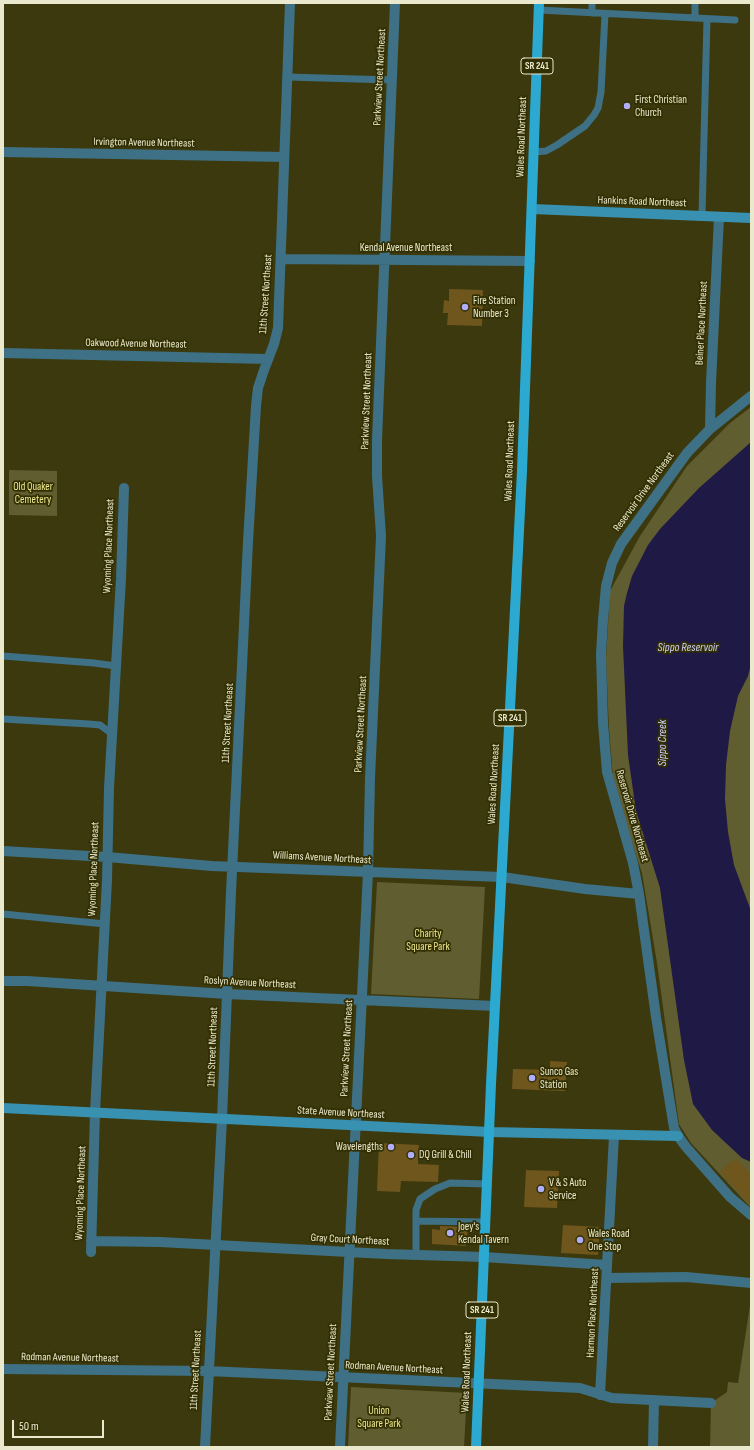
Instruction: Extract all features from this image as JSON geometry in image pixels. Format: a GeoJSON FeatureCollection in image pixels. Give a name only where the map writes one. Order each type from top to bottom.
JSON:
{"type":"FeatureCollection","features":[{"type":"Feature","properties":{"kind":"main road","name":"Wales Road Northeast"},"geometry":{"type":"LineString","coordinates":[[476,1447],[522,470],[539,7]]}},
{"type":"Feature","properties":{"kind":"street","name":"11th Street Northeast"},"geometry":{"type":"LineString","coordinates":[[205,1447],[256,406],[258,388],[274,344],[278,328],[290,3]]}},
{"type":"Feature","properties":{"kind":"street","name":"Parkview Street Northeast"},"geometry":{"type":"LineString","coordinates":[[340,1447],[368,872],[370,778],[381,536],[377,476],[377,440],[395,3]]}},
{"type":"Feature","properties":{"kind":"street","name":"Irvington Avenue Northeast"},"geometry":{"type":"LineString","coordinates":[[3,152],[284,156]]}},
{"type":"Feature","properties":{"kind":"street","name":"Hankins Road Northeast"},"geometry":{"type":"LineString","coordinates":[[532,209],[751,218]]}},
{"type":"Feature","properties":{"kind":"street","name":"Beiner Place Northeast"},"geometry":{"type":"LineString","coordinates":[[710,429],[719,217]]}},
{"type":"Feature","properties":{"kind":"street","name":"Kendal Avenue Northeast"},"geometry":{"type":"LineString","coordinates":[[281,259],[530,261]]}},
{"type":"Feature","properties":{"kind":"street","name":"Oakwood Avenue Northeast"},"geometry":{"type":"LineString","coordinates":[[3,353],[268,359]]}},
{"type":"Feature","properties":{"kind":"street","name":"Reservoir Drive Northeast"},"geometry":{"type":"LineString","coordinates":[[751,396],[710,429],[687,453],[621,544],[612,563],[606,586],[601,661],[603,723],[607,772],[633,864],[639,894],[672,1116],[678,1136],[686,1147],[730,1196],[751,1214]]}},
{"type":"Feature","properties":{"kind":"street","name":"Wyoming Place Northeast"},"geometry":{"type":"LineString","coordinates":[[91,1252],[95,1112],[124,488]]}},
{"type":"Feature","properties":{"kind":"street","name":"Williams Avenue Northeast"},"geometry":{"type":"LineString","coordinates":[[3,851],[233,866],[502,877],[545,882],[585,890],[639,894]]}},
{"type":"Feature","properties":{"kind":"street","name":"Roslyn Avenue Northeast"},"geometry":{"type":"LineString","coordinates":[[3,981],[26,981],[227,994],[496,1006]]}},
{"type":"Feature","properties":{"kind":"street","name":"State Avenue Northeast"},"geometry":{"type":"LineString","coordinates":[[3,1108],[490,1132],[614,1136],[678,1136]]}},
{"type":"Feature","properties":{"kind":"street","name":"Harmon Place Northeast"},"geometry":{"type":"LineString","coordinates":[[600,1395],[614,1136]]}},
{"type":"Feature","properties":{"kind":"street","name":"Gray Court Northeast"},"geometry":{"type":"LineString","coordinates":[[91,1241],[160,1242],[350,1252],[484,1257],[607,1265]]}},
{"type":"Feature","properties":{"kind":"street"},"geometry":{"type":"LineString","coordinates":[[607,1278],[686,1277],[751,1283]]}},
{"type":"Feature","properties":{"kind":"street","name":"Rodman Avenue Northeast"},"geometry":{"type":"LineString","coordinates":[[3,1369],[208,1371],[580,1388],[612,1398],[711,1403]]}},
{"type":"Feature","properties":{"kind":"street"},"geometry":{"type":"LineString","coordinates":[[653,1447],[654,1400]]}},
{"type":"Feature","properties":{"kind":"lane"},"geometry":{"type":"LineString","coordinates":[[592,3],[592,13]]}},
{"type":"Feature","properties":{"kind":"lane"},"geometry":{"type":"LineString","coordinates":[[695,3],[695,18]]}},
{"type":"Feature","properties":{"kind":"lane"},"geometry":{"type":"LineString","coordinates":[[539,7],[605,14],[735,20]]}},
{"type":"Feature","properties":{"kind":"lane"},"geometry":{"type":"LineString","coordinates":[[534,152],[546,151],[558,146],[585,126],[598,108],[601,92],[605,14]]}},
{"type":"Feature","properties":{"kind":"lane"},"geometry":{"type":"LineString","coordinates":[[702,216],[706,19]]}},
{"type":"Feature","properties":{"kind":"lane"},"geometry":{"type":"LineString","coordinates":[[287,77],[392,80]]}},
{"type":"Feature","properties":{"kind":"lane"},"geometry":{"type":"LineString","coordinates":[[3,656],[116,666]]}},
{"type":"Feature","properties":{"kind":"lane"},"geometry":{"type":"LineString","coordinates":[[3,719],[100,725],[112,734]]}},
{"type":"Feature","properties":{"kind":"lane"},"geometry":{"type":"LineString","coordinates":[[3,914],[104,924]]}},
{"type":"Feature","properties":{"kind":"lane"},"geometry":{"type":"LineString","coordinates":[[416,1255],[416,1210],[420,1199],[435,1189],[450,1183],[488,1184]]}},
{"type":"Feature","properties":{"kind":"lane"},"geometry":{"type":"LineString","coordinates":[[416,1221],[486,1222]]}},
{"type":"Feature","properties":{"kind":"green space","name":"Sippo Reservoir"},"geometry":{"type":"Polygon","coordinates":[[[751,407],[751,1208],[691,1143],[679,1124],[657,963],[642,873],[620,806],[613,777],[606,659],[610,591],[640,536],[687,466],[730,423],[751,407]]]}},
{"type":"Feature","properties":{"kind":"green space","name":"Old Quaker Cemetery"},"geometry":{"type":"Polygon","coordinates":[[[9,470],[57,471],[57,516],[9,515],[9,470]]]}},
{"type":"Feature","properties":{"kind":"green space","name":"Charity Square Park"},"geometry":{"type":"Polygon","coordinates":[[[377,882],[485,887],[479,999],[371,994],[377,882]]]}},
{"type":"Feature","properties":{"kind":"green space"},"geometry":{"type":"Polygon","coordinates":[[[751,1299],[751,1447],[710,1447],[711,1403],[727,1392],[728,1382],[738,1383],[751,1299]]]}},
{"type":"Feature","properties":{"kind":"green space","name":"Union Square Park"},"geometry":{"type":"Polygon","coordinates":[[[351,1387],[467,1393],[464,1447],[348,1447],[351,1387]]]}},
{"type":"Feature","properties":{"kind":"water","name":"Sippo Reservoir"},"geometry":{"type":"Polygon","coordinates":[[[751,442],[751,664],[748,676],[738,696],[730,731],[726,765],[725,799],[728,832],[734,865],[751,911],[751,1162],[742,1158],[712,1130],[693,1104],[684,1060],[660,888],[636,811],[628,755],[623,646],[624,606],[627,593],[632,576],[648,545],[660,529],[699,488],[751,442]]]}},
{"type":"Feature","properties":{"kind":"building"},"geometry":{"type":"Polygon","coordinates":[[[449,289],[483,290],[482,326],[447,325],[448,313],[443,313],[444,300],[449,301],[449,289]]]}},
{"type":"Feature","properties":{"kind":"building"},"geometry":{"type":"Polygon","coordinates":[[[550,1061],[567,1062],[565,1091],[512,1089],[513,1069],[550,1070],[550,1061]]]}},
{"type":"Feature","properties":{"kind":"building"},"geometry":{"type":"Polygon","coordinates":[[[379,1143],[419,1145],[418,1164],[439,1165],[438,1182],[401,1181],[400,1192],[377,1191],[379,1143]]]}},
{"type":"Feature","properties":{"kind":"building"},"geometry":{"type":"Polygon","coordinates":[[[736,1158],[751,1175],[751,1206],[720,1171],[736,1158]]]}},
{"type":"Feature","properties":{"kind":"building","name":"V & S Auto Service"},"geometry":{"type":"Polygon","coordinates":[[[526,1170],[559,1171],[557,1208],[524,1207],[526,1170]]]}},
{"type":"Feature","properties":{"kind":"building","name":"Wales Road One Stop"},"geometry":{"type":"Polygon","coordinates":[[[563,1225],[600,1227],[598,1255],[561,1253],[563,1225]]]}},
{"type":"Feature","properties":{"kind":"building","name":"Joey's Kendal Tavern"},"geometry":{"type":"Polygon","coordinates":[[[440,1226],[468,1227],[466,1246],[432,1244],[432,1229],[440,1230],[440,1226]]]}},
{"type":"Feature","properties":{"kind":"place","name":"First Christian Church"},"geometry":{"type":"Point","coordinates":[627,106]}},
{"type":"Feature","properties":{"kind":"place","name":"Fire Station Number 3"},"geometry":{"type":"Point","coordinates":[465,307]}},
{"type":"Feature","properties":{"kind":"place","name":"Sunco Gas Station"},"geometry":{"type":"Point","coordinates":[532,1078]}},
{"type":"Feature","properties":{"kind":"place","name":"Wavelengths"},"geometry":{"type":"Point","coordinates":[391,1147]}},
{"type":"Feature","properties":{"kind":"place","name":"DQ Grill & Chill"},"geometry":{"type":"Point","coordinates":[411,1155]}},
{"type":"Feature","properties":{"kind":"place","name":"V & S Auto Service"},"geometry":{"type":"Point","coordinates":[541,1189]}},
{"type":"Feature","properties":{"kind":"place","name":"Joey's Kendal Tavern"},"geometry":{"type":"Point","coordinates":[450,1233]}},
{"type":"Feature","properties":{"kind":"place","name":"Wales Road One Stop"},"geometry":{"type":"Point","coordinates":[580,1240]}},
{"type":"Feature","properties":{"kind":"water label","name":"Sippo Creek"},"geometry":{"type":"Point","coordinates":[663,743]}}]}
